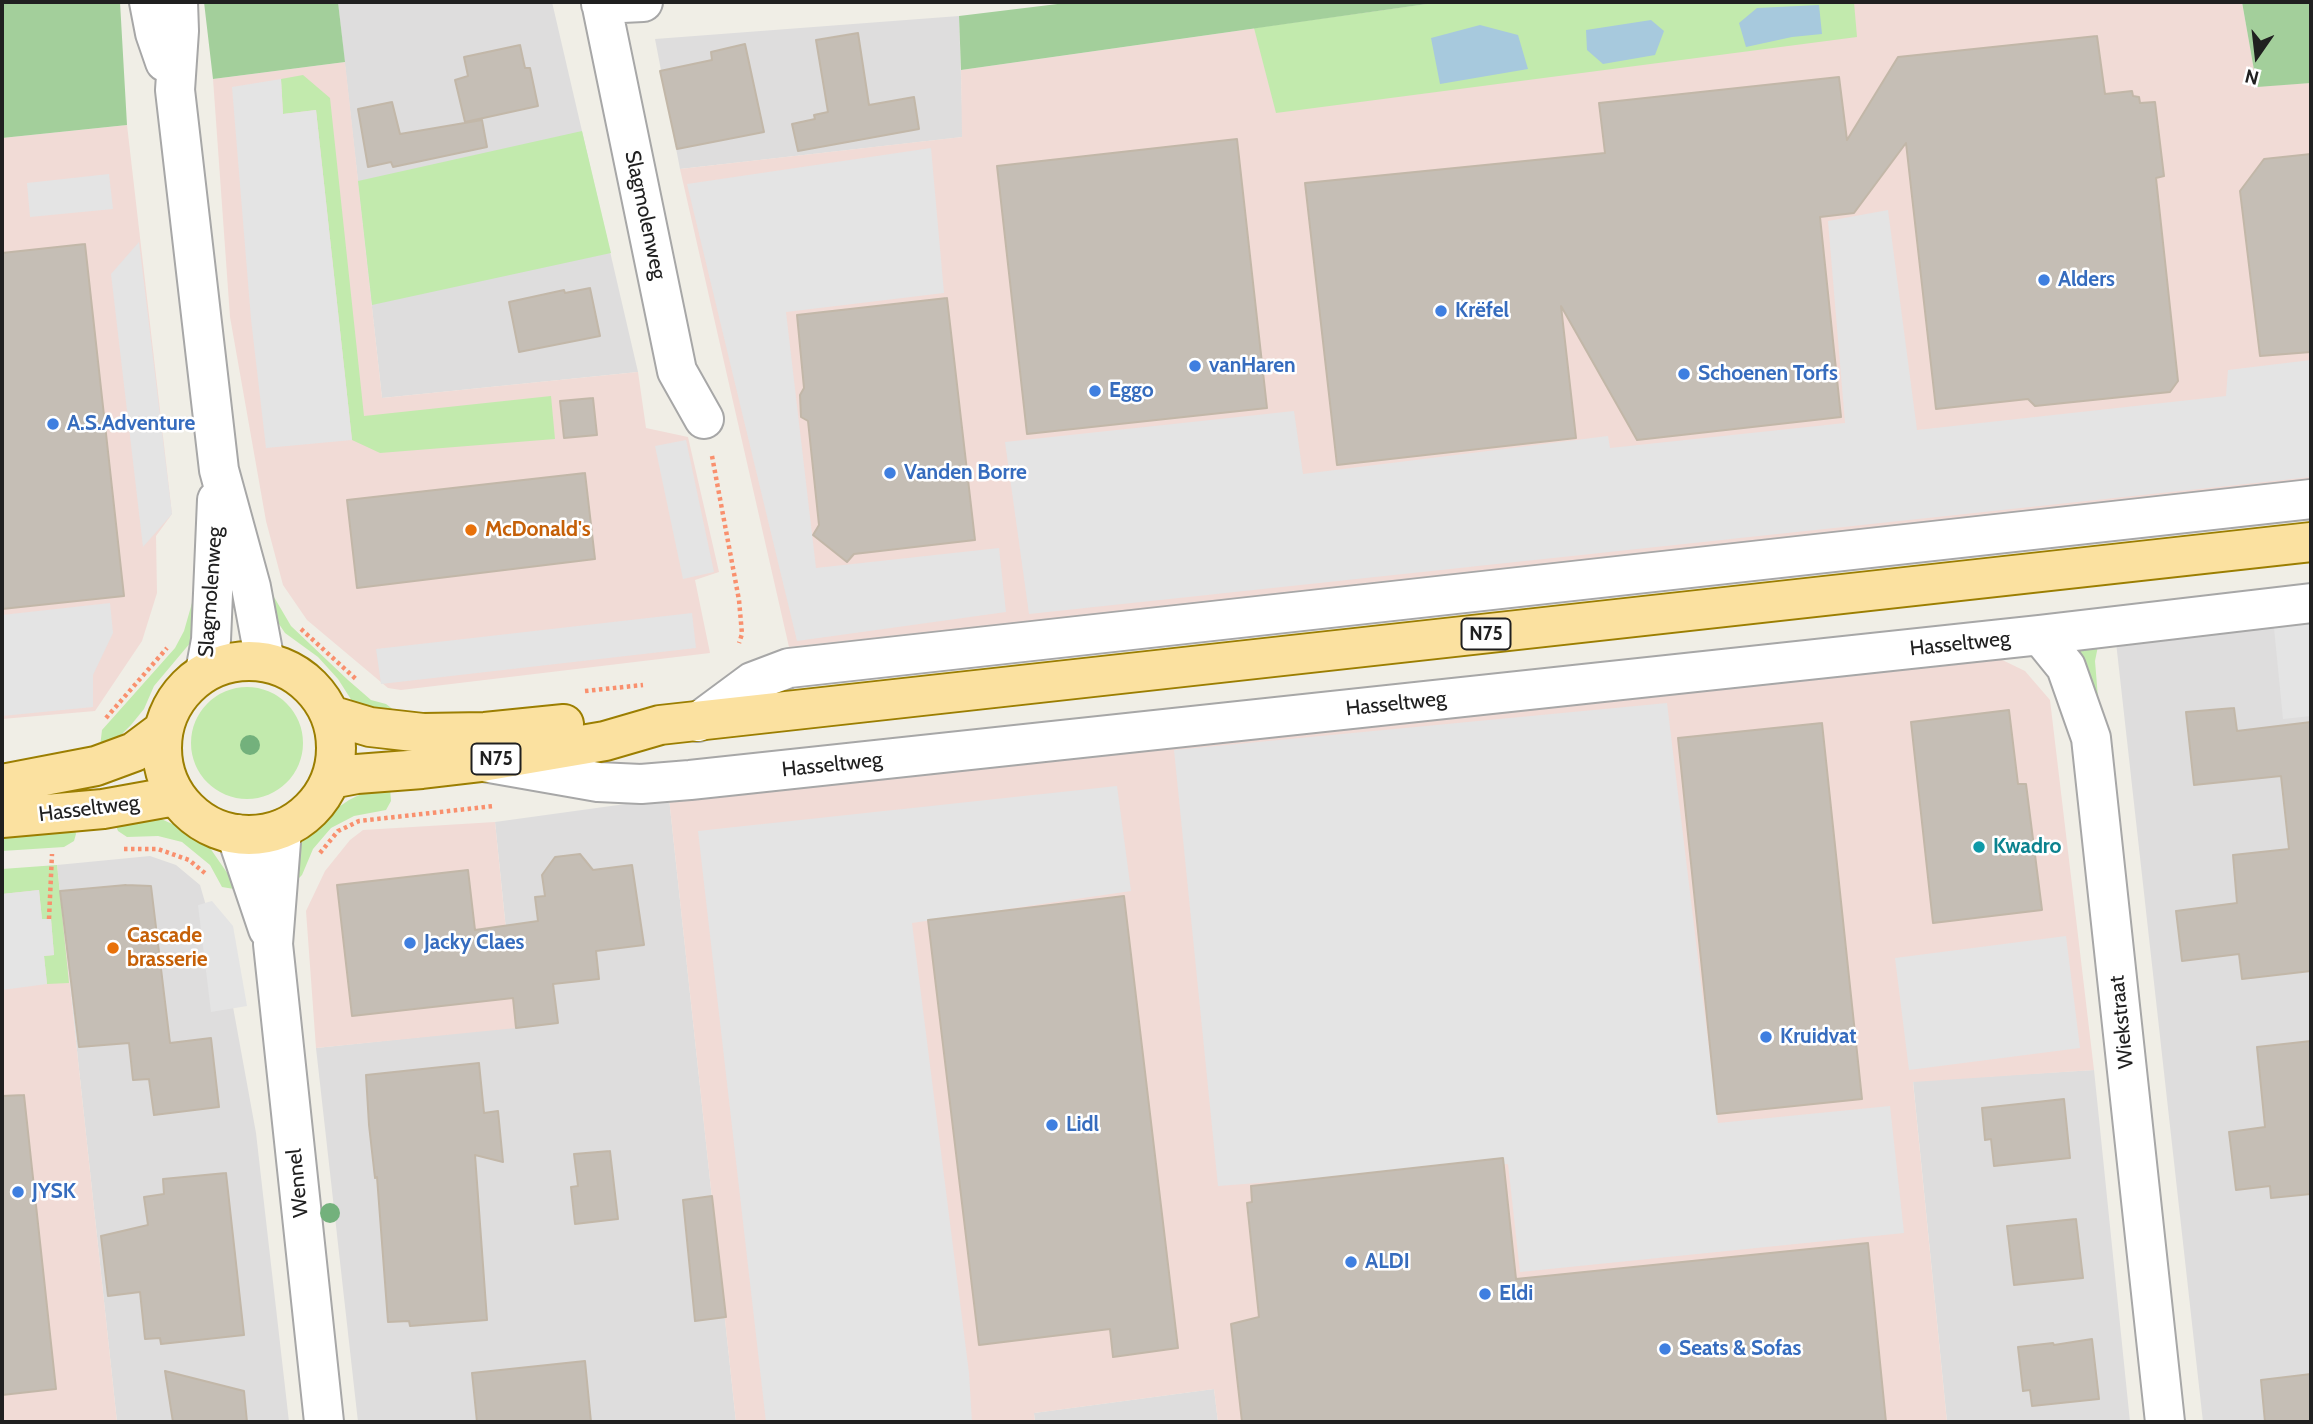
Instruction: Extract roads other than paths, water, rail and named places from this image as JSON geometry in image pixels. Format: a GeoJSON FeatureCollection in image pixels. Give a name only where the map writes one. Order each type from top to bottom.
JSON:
{"type":"FeatureCollection","features":[{"type":"Feature","properties":{"kind":"main road","name":"Hasseltweg"},"geometry":{"type":"LineString","coordinates":[[330,715],[370,727],[423,733],[485,732],[603,720],[660,725],[698,722],[2311,542]]}},
{"type":"Feature","properties":{"kind":"main road","name":"Hasseltweg"},"geometry":{"type":"LineString","coordinates":[[234,662],[265,662],[292,672],[315,691],[330,715],[336,736],[331,779],[319,800],[303,817],[282,829],[260,836],[236,834],[212,828],[192,814],[176,796],[165,776],[161,754],[162,732],[171,707],[185,687],[205,672],[234,662]]}},
{"type":"Feature","properties":{"kind":"main road","name":"Hasseltweg"},"geometry":{"type":"LineString","coordinates":[[331,779],[482,762],[605,741],[660,725]]}},
{"type":"Feature","properties":{"kind":"main road","name":"Hasseltweg"},"geometry":{"type":"LineString","coordinates":[[11,777],[96,766],[134,752],[162,732]]}},
{"type":"Feature","properties":{"kind":"main road","name":"Hasseltweg"},"geometry":{"type":"LineString","coordinates":[[2,818],[103,809],[176,796]]}},
{"type":"Feature","properties":{"kind":"street","name":"Slagmolenweg"},"geometry":{"type":"LineString","coordinates":[[149,2],[155,33],[175,90]]}},
{"type":"Feature","properties":{"kind":"street","name":"Slagmolenweg"},"geometry":{"type":"LineString","coordinates":[[178,2],[175,90],[219,470],[251,587],[265,662]]}},
{"type":"Feature","properties":{"kind":"street","name":"Slagmolenweg"},"geometry":{"type":"LineString","coordinates":[[643,2],[601,3],[677,371],[705,419]]}},
{"type":"Feature","properties":{"kind":"street","name":"Slagmolenweg"},"geometry":{"type":"LineString","coordinates":[[205,672],[211,640],[219,470]]}},
{"type":"Feature","properties":{"kind":"street"},"geometry":{"type":"LineString","coordinates":[[698,722],[752,682],[789,668],[2311,499]]}},
{"type":"Feature","properties":{"kind":"street","name":"Hasseltweg"},"geometry":{"type":"LineString","coordinates":[[482,762],[598,782],[641,784],[678,781],[2040,635],[2311,603]]}},
{"type":"Feature","properties":{"kind":"street","name":"Wiekstraat"},"geometry":{"type":"LineString","coordinates":[[2040,635],[2066,667],[2091,738],[2165,1422]]}},
{"type":"Feature","properties":{"kind":"street","name":"Wennel"},"geometry":{"type":"LineString","coordinates":[[282,829],[273,944],[324,1422]]}},
{"type":"Feature","properties":{"kind":"street","name":"Wennel"},"geometry":{"type":"LineString","coordinates":[[236,834],[273,944]]}},
{"type":"Feature","properties":{"kind":"water"},"geometry":{"type":"Polygon","coordinates":[[[1819,5],[1822,34],[1792,37],[1746,47],[1739,23],[1757,8],[1819,5]]]}},
{"type":"Feature","properties":{"kind":"water"},"geometry":{"type":"Polygon","coordinates":[[[1651,20],[1664,31],[1655,55],[1603,64],[1587,50],[1586,30],[1651,20]]]}},
{"type":"Feature","properties":{"kind":"water"},"geometry":{"type":"Polygon","coordinates":[[[1480,25],[1518,35],[1528,69],[1440,84],[1431,38],[1480,25]]]}},
{"type":"Feature","properties":{"kind":"place","name":"Alders"},"geometry":{"type":"Point","coordinates":[2044,280]}},
{"type":"Feature","properties":{"kind":"place","name":"Krëfel"},"geometry":{"type":"Point","coordinates":[1441,311]}},
{"type":"Feature","properties":{"kind":"place","name":"vanHaren"},"geometry":{"type":"Point","coordinates":[1195,366]}},
{"type":"Feature","properties":{"kind":"place","name":"Schoenen Torfs"},"geometry":{"type":"Point","coordinates":[1684,374]}},
{"type":"Feature","properties":{"kind":"place","name":"Eggo"},"geometry":{"type":"Point","coordinates":[1095,391]}},
{"type":"Feature","properties":{"kind":"place","name":"A.S.Adventure"},"geometry":{"type":"Point","coordinates":[53,424]}},
{"type":"Feature","properties":{"kind":"place","name":"Vanden Borre"},"geometry":{"type":"Point","coordinates":[890,473]}},
{"type":"Feature","properties":{"kind":"place","name":"McDonald's"},"geometry":{"type":"Point","coordinates":[471,530]}},
{"type":"Feature","properties":{"kind":"place","name":"Kwadro"},"geometry":{"type":"Point","coordinates":[1979,847]}},
{"type":"Feature","properties":{"kind":"place","name":"Jacky Claes"},"geometry":{"type":"Point","coordinates":[410,943]}},
{"type":"Feature","properties":{"kind":"place","name":"Cascade brasserie"},"geometry":{"type":"Point","coordinates":[113,948]}},
{"type":"Feature","properties":{"kind":"place","name":"Kruidvat"},"geometry":{"type":"Point","coordinates":[1766,1037]}},
{"type":"Feature","properties":{"kind":"place","name":"Lidl"},"geometry":{"type":"Point","coordinates":[1052,1125]}},
{"type":"Feature","properties":{"kind":"place","name":"JYSK"},"geometry":{"type":"Point","coordinates":[18,1192]}},
{"type":"Feature","properties":{"kind":"place","name":"ALDI"},"geometry":{"type":"Point","coordinates":[1351,1262]}},
{"type":"Feature","properties":{"kind":"place","name":"Eldi"},"geometry":{"type":"Point","coordinates":[1485,1294]}},
{"type":"Feature","properties":{"kind":"place","name":"Seats & Sofas"},"geometry":{"type":"Point","coordinates":[1665,1349]}}]}
